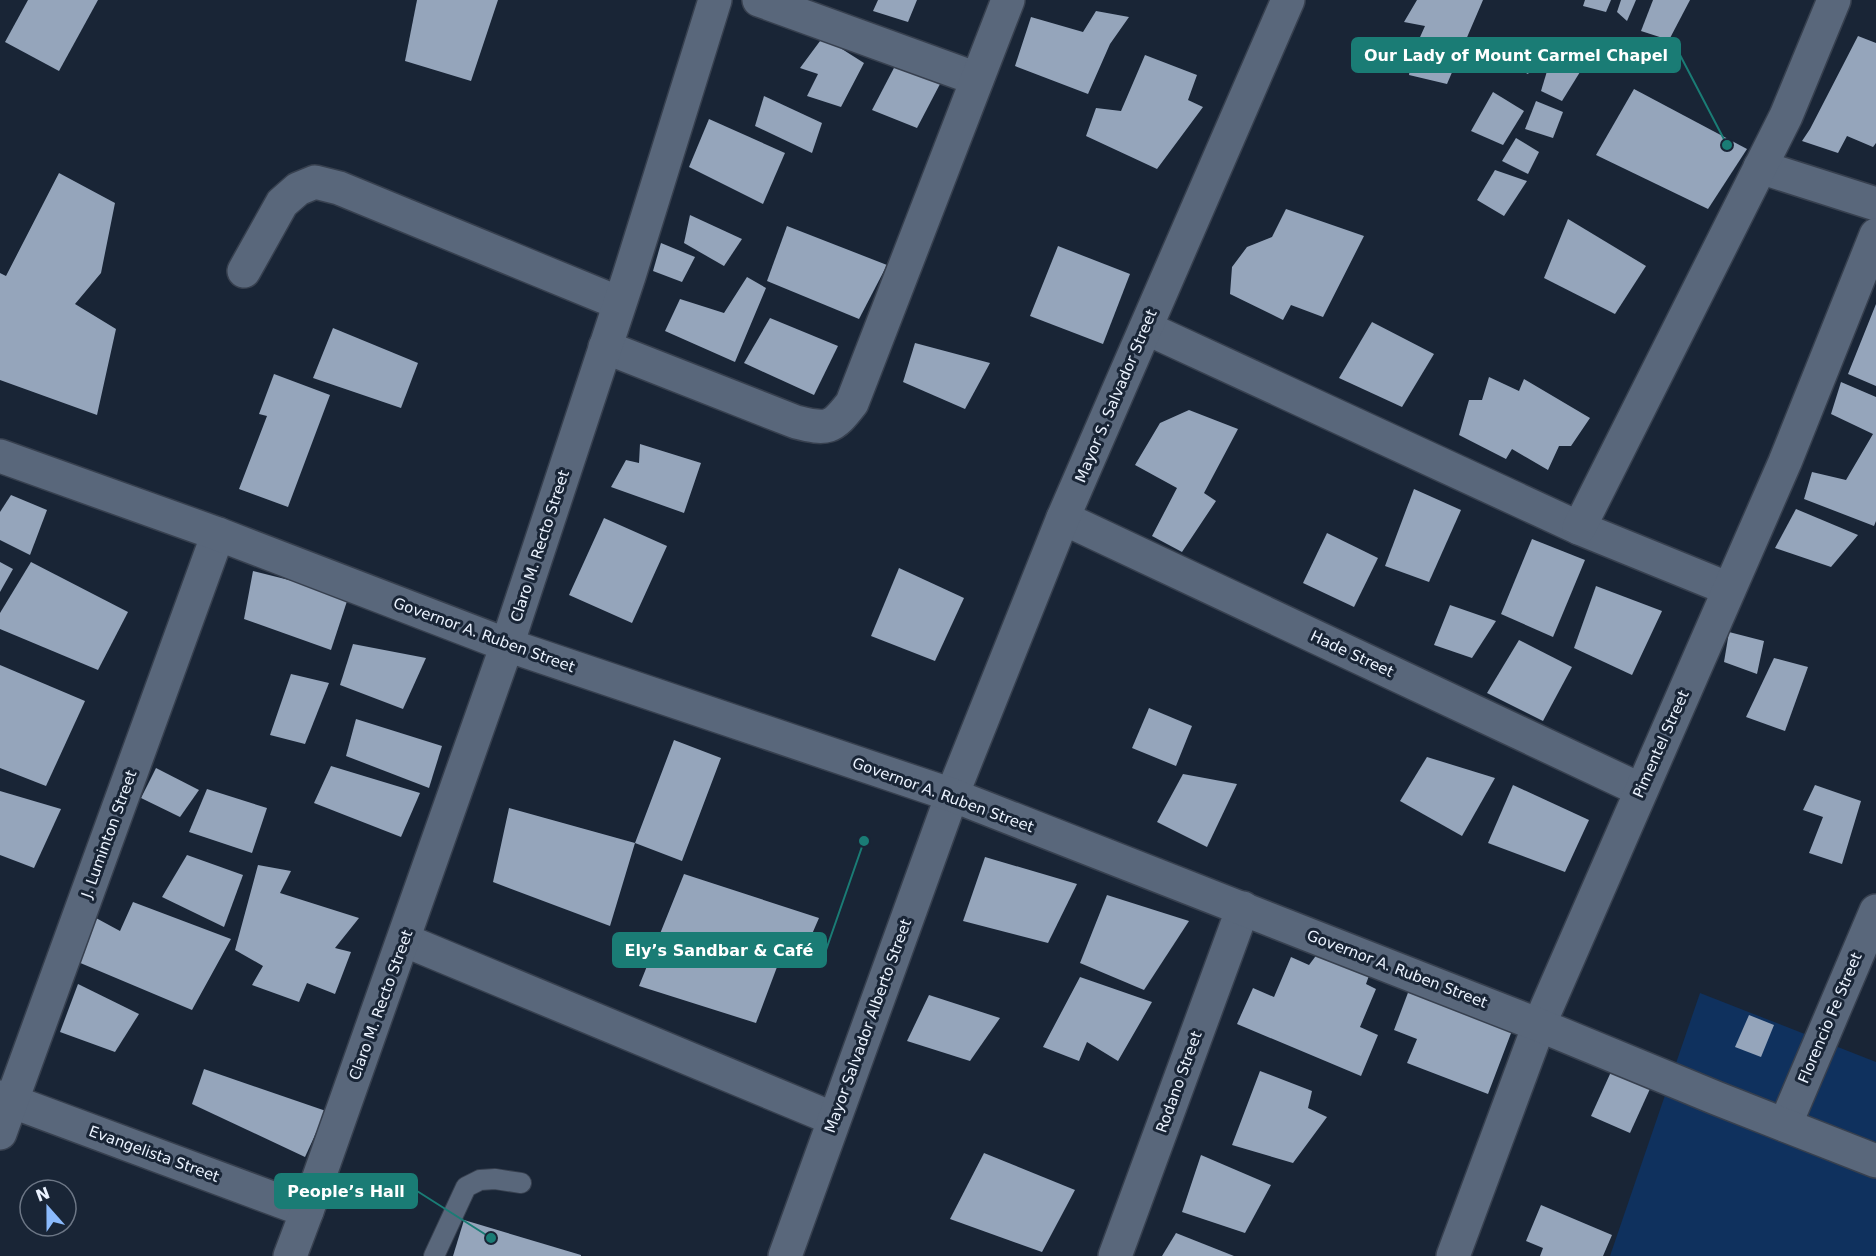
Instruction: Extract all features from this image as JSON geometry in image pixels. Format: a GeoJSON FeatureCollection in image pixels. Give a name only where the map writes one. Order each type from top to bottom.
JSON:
{"type":"FeatureCollection","features":[{"type":"Feature","properties":{"kind":"street","name":"Claro M. Recto Street"},"geometry":{"type":"LineString","coordinates":[[290,1256],[507,645],[715,0]]}},
{"type":"Feature","properties":{"kind":"street"},"geometry":{"type":"LineString","coordinates":[[759,0],[977,79]]}},
{"type":"Feature","properties":{"kind":"street"},"geometry":{"type":"LineString","coordinates":[[604,347],[796,422],[820,428],[837,422],[852,403],[1008,0]]}},
{"type":"Feature","properties":{"kind":"street","name":"Mayor S. Salvador Street"},"geometry":{"type":"LineString","coordinates":[[952,795],[1063,518],[1288,0]]}},
{"type":"Feature","properties":{"kind":"street"},"geometry":{"type":"LineString","coordinates":[[1579,528],[1786,116],[1834,0]]}},
{"type":"Feature","properties":{"kind":"street"},"geometry":{"type":"LineString","coordinates":[[1760,167],[1876,204]]}},
{"type":"Feature","properties":{"kind":"street"},"geometry":{"type":"LineString","coordinates":[[244,271],[282,203],[298,189],[315,182],[339,188],[619,303]]}},
{"type":"Feature","properties":{"kind":"street","name":"Pimentel Street"},"geometry":{"type":"LineString","coordinates":[[1453,1256],[1539,1025],[1785,462],[1876,235]]}},
{"type":"Feature","properties":{"kind":"street"},"geometry":{"type":"LineString","coordinates":[[1146,328],[1579,528],[1729,589]]}},
{"type":"Feature","properties":{"kind":"street","name":"Governor A. Ruben Street"},"geometry":{"type":"LineString","coordinates":[[0,456],[218,534],[507,645],[952,795],[1539,1025],[1876,1161]]}},
{"type":"Feature","properties":{"kind":"street","name":"Hade Street"},"geometry":{"type":"LineString","coordinates":[[1063,518],[1641,790]]}},
{"type":"Feature","properties":{"kind":"street","name":"J. Luminton Street"},"geometry":{"type":"LineString","coordinates":[[0,1133],[6,1100],[218,534]]}},
{"type":"Feature","properties":{"kind":"street","name":"Mayor Salvador Alberto Street"},"geometry":{"type":"LineString","coordinates":[[785,1256],[952,795]]}},
{"type":"Feature","properties":{"kind":"street","name":"Rodano Street"},"geometry":{"type":"LineString","coordinates":[[1115,1256],[1243,908]]}},
{"type":"Feature","properties":{"kind":"street","name":"Florencio Fe Street"},"geometry":{"type":"LineString","coordinates":[[1785,1125],[1876,911]]}},
{"type":"Feature","properties":{"kind":"street"},"geometry":{"type":"LineString","coordinates":[[404,940],[834,1119]]}},
{"type":"Feature","properties":{"kind":"street","name":"Evangelista Street"},"geometry":{"type":"LineString","coordinates":[[6,1100],[307,1211]]}},
{"type":"Feature","properties":{"kind":"lane"},"geometry":{"type":"LineString","coordinates":[[434,1256],[466,1187],[480,1180],[495,1179],[520,1183]]}},
{"type":"Feature","properties":{"kind":"shaded area"},"geometry":{"type":"Polygon","coordinates":[[[1700,993],[1876,1062],[1876,1256],[1610,1256],[1700,993]]]}},
{"type":"Feature","properties":{"kind":"building"},"geometry":{"type":"Polygon","coordinates":[[[28,0],[98,0],[59,71],[5,42],[28,0]]]}},
{"type":"Feature","properties":{"kind":"building"},"geometry":{"type":"Polygon","coordinates":[[[417,0],[498,0],[471,81],[405,61],[417,0]]]}},
{"type":"Feature","properties":{"kind":"building"},"geometry":{"type":"Polygon","coordinates":[[[878,0],[917,0],[908,22],[873,11],[878,0]]]}},
{"type":"Feature","properties":{"kind":"building"},"geometry":{"type":"Polygon","coordinates":[[[1417,0],[1483,0],[1447,84],[1409,75],[1412,55],[1425,26],[1404,22],[1417,0]]]}},
{"type":"Feature","properties":{"kind":"building"},"geometry":{"type":"Polygon","coordinates":[[[1585,0],[1611,0],[1606,12],[1583,6],[1585,0]]]}},
{"type":"Feature","properties":{"kind":"building"},"geometry":{"type":"Polygon","coordinates":[[[1621,0],[1636,0],[1627,21],[1617,12],[1621,0]]]}},
{"type":"Feature","properties":{"kind":"building"},"geometry":{"type":"Polygon","coordinates":[[[1653,0],[1690,0],[1669,40],[1641,31],[1653,0]]]}},
{"type":"Feature","properties":{"kind":"building"},"geometry":{"type":"Polygon","coordinates":[[[1096,11],[1129,17],[1110,44],[1088,94],[1015,66],[1031,17],[1083,32],[1096,11]]]}},
{"type":"Feature","properties":{"kind":"building"},"geometry":{"type":"Polygon","coordinates":[[[1858,36],[1876,43],[1876,143],[1873,147],[1847,136],[1838,153],[1802,141],[1810,129],[1858,36]]]}},
{"type":"Feature","properties":{"kind":"building"},"geometry":{"type":"Polygon","coordinates":[[[823,37],[864,63],[841,107],[807,96],[818,74],[800,68],[823,37]]]}},
{"type":"Feature","properties":{"kind":"building"},"geometry":{"type":"Polygon","coordinates":[[[1514,38],[1543,51],[1528,74],[1504,62],[1514,38]]]}},
{"type":"Feature","properties":{"kind":"building"},"geometry":{"type":"Polygon","coordinates":[[[1145,55],[1197,75],[1188,100],[1203,107],[1157,169],[1086,136],[1096,108],[1121,111],[1145,55]]]}},
{"type":"Feature","properties":{"kind":"building"},"geometry":{"type":"Polygon","coordinates":[[[1551,58],[1580,72],[1562,101],[1541,91],[1551,58]]]}},
{"type":"Feature","properties":{"kind":"building"},"geometry":{"type":"Polygon","coordinates":[[[896,64],[940,84],[917,128],[872,110],[896,64]]]}},
{"type":"Feature","properties":{"kind":"building"},"geometry":{"type":"Polygon","coordinates":[[[1634,89],[1747,149],[1708,209],[1596,155],[1634,89]]]}},
{"type":"Feature","properties":{"kind":"building"},"geometry":{"type":"Polygon","coordinates":[[[1493,92],[1524,111],[1503,145],[1471,131],[1493,92]]]}},
{"type":"Feature","properties":{"kind":"building"},"geometry":{"type":"Polygon","coordinates":[[[764,96],[822,123],[812,153],[755,126],[764,96]]]}},
{"type":"Feature","properties":{"kind":"building"},"geometry":{"type":"Polygon","coordinates":[[[1536,101],[1563,112],[1553,138],[1525,129],[1536,101]]]}},
{"type":"Feature","properties":{"kind":"building"},"geometry":{"type":"Polygon","coordinates":[[[709,119],[785,153],[763,204],[689,167],[709,119]]]}},
{"type":"Feature","properties":{"kind":"building"},"geometry":{"type":"Polygon","coordinates":[[[1516,138],[1539,152],[1528,174],[1502,161],[1516,138]]]}},
{"type":"Feature","properties":{"kind":"building"},"geometry":{"type":"Polygon","coordinates":[[[1495,170],[1527,181],[1504,216],[1477,200],[1495,170]]]}},
{"type":"Feature","properties":{"kind":"building"},"geometry":{"type":"Polygon","coordinates":[[[59,173],[115,203],[101,273],[75,304],[116,329],[97,415],[0,380],[0,273],[6,276],[59,173]]]}},
{"type":"Feature","properties":{"kind":"building"},"geometry":{"type":"Polygon","coordinates":[[[1286,209],[1364,236],[1323,317],[1291,305],[1283,320],[1230,294],[1232,267],[1247,247],[1272,237],[1286,209]]]}},
{"type":"Feature","properties":{"kind":"building"},"geometry":{"type":"Polygon","coordinates":[[[690,215],[742,239],[724,266],[684,243],[690,215]]]}},
{"type":"Feature","properties":{"kind":"building"},"geometry":{"type":"Polygon","coordinates":[[[1568,219],[1646,266],[1615,314],[1544,278],[1568,219]]]}},
{"type":"Feature","properties":{"kind":"building"},"geometry":{"type":"Polygon","coordinates":[[[787,226],[887,265],[859,319],[767,281],[787,226]]]}},
{"type":"Feature","properties":{"kind":"building"},"geometry":{"type":"Polygon","coordinates":[[[661,243],[695,257],[682,282],[653,271],[661,243]]]}},
{"type":"Feature","properties":{"kind":"building"},"geometry":{"type":"Polygon","coordinates":[[[1058,246],[1130,274],[1103,344],[1030,316],[1058,246]]]}},
{"type":"Feature","properties":{"kind":"building"},"geometry":{"type":"Polygon","coordinates":[[[747,277],[766,288],[735,362],[665,331],[680,299],[724,313],[747,277]]]}},
{"type":"Feature","properties":{"kind":"building"},"geometry":{"type":"Polygon","coordinates":[[[1876,304],[1876,386],[1848,374],[1876,304]]]}},
{"type":"Feature","properties":{"kind":"building"},"geometry":{"type":"Polygon","coordinates":[[[770,318],[838,346],[814,395],[744,363],[770,318]]]}},
{"type":"Feature","properties":{"kind":"building"},"geometry":{"type":"Polygon","coordinates":[[[1372,322],[1434,354],[1402,407],[1339,378],[1372,322]]]}},
{"type":"Feature","properties":{"kind":"building"},"geometry":{"type":"Polygon","coordinates":[[[333,328],[418,363],[401,408],[313,378],[333,328]]]}},
{"type":"Feature","properties":{"kind":"building"},"geometry":{"type":"Polygon","coordinates":[[[915,343],[990,363],[965,409],[903,382],[915,343]]]}},
{"type":"Feature","properties":{"kind":"building"},"geometry":{"type":"Polygon","coordinates":[[[274,374],[330,395],[288,507],[239,489],[267,416],[259,414],[274,374]]]}},
{"type":"Feature","properties":{"kind":"building"},"geometry":{"type":"Polygon","coordinates":[[[1489,377],[1519,391],[1524,379],[1590,418],[1571,446],[1559,446],[1548,470],[1512,449],[1506,459],[1459,435],[1469,400],[1482,400],[1489,377]]]}},
{"type":"Feature","properties":{"kind":"building"},"geometry":{"type":"Polygon","coordinates":[[[1841,382],[1876,397],[1876,521],[1874,526],[1804,499],[1812,472],[1846,480],[1873,434],[1831,414],[1841,382]]]}},
{"type":"Feature","properties":{"kind":"building"},"geometry":{"type":"Polygon","coordinates":[[[1189,410],[1238,429],[1204,493],[1216,501],[1182,552],[1152,536],[1177,488],[1135,465],[1160,423],[1189,410]]]}},
{"type":"Feature","properties":{"kind":"building"},"geometry":{"type":"Polygon","coordinates":[[[640,444],[701,463],[684,513],[611,487],[626,460],[639,463],[640,444]]]}},
{"type":"Feature","properties":{"kind":"building"},"geometry":{"type":"Polygon","coordinates":[[[1414,489],[1461,510],[1429,582],[1385,566],[1414,489]]]}},
{"type":"Feature","properties":{"kind":"building"},"geometry":{"type":"Polygon","coordinates":[[[11,495],[47,510],[30,555],[0,540],[0,512],[11,495]]]}},
{"type":"Feature","properties":{"kind":"building"},"geometry":{"type":"Polygon","coordinates":[[[1796,509],[1858,535],[1831,567],[1775,548],[1796,509]]]}},
{"type":"Feature","properties":{"kind":"building"},"geometry":{"type":"Polygon","coordinates":[[[604,518],[667,546],[632,623],[569,595],[604,518]]]}},
{"type":"Feature","properties":{"kind":"building"},"geometry":{"type":"Polygon","coordinates":[[[1327,533],[1378,558],[1354,607],[1303,583],[1327,533]]]}},
{"type":"Feature","properties":{"kind":"building"},"geometry":{"type":"Polygon","coordinates":[[[1532,539],[1585,560],[1553,637],[1501,614],[1532,539]]]}},
{"type":"Feature","properties":{"kind":"building"},"geometry":{"type":"Polygon","coordinates":[[[0,562],[13,569],[0,592],[0,562]]]}},
{"type":"Feature","properties":{"kind":"building"},"geometry":{"type":"Polygon","coordinates":[[[31,562],[128,612],[98,670],[0,629],[0,613],[31,562]]]}},
{"type":"Feature","properties":{"kind":"building"},"geometry":{"type":"Polygon","coordinates":[[[899,568],[964,598],[935,661],[871,636],[899,568]]]}},
{"type":"Feature","properties":{"kind":"building"},"geometry":{"type":"Polygon","coordinates":[[[253,571],[349,595],[331,650],[244,619],[253,571]]]}},
{"type":"Feature","properties":{"kind":"building"},"geometry":{"type":"Polygon","coordinates":[[[1596,586],[1662,611],[1632,675],[1574,648],[1596,586]]]}},
{"type":"Feature","properties":{"kind":"building"},"geometry":{"type":"Polygon","coordinates":[[[1450,605],[1496,621],[1472,658],[1434,645],[1450,605]]]}},
{"type":"Feature","properties":{"kind":"building"},"geometry":{"type":"Polygon","coordinates":[[[1729,632],[1764,641],[1757,674],[1724,662],[1729,632]]]}},
{"type":"Feature","properties":{"kind":"building"},"geometry":{"type":"Polygon","coordinates":[[[1519,640],[1572,667],[1543,721],[1487,693],[1519,640]]]}},
{"type":"Feature","properties":{"kind":"building"},"geometry":{"type":"Polygon","coordinates":[[[353,644],[426,658],[403,709],[340,685],[353,644]]]}},
{"type":"Feature","properties":{"kind":"building"},"geometry":{"type":"Polygon","coordinates":[[[1774,658],[1808,667],[1785,731],[1746,717],[1774,658]]]}},
{"type":"Feature","properties":{"kind":"building"},"geometry":{"type":"Polygon","coordinates":[[[0,665],[85,701],[46,786],[0,768],[0,665]]]}},
{"type":"Feature","properties":{"kind":"building"},"geometry":{"type":"Polygon","coordinates":[[[291,674],[329,683],[305,744],[270,735],[291,674]]]}},
{"type":"Feature","properties":{"kind":"building"},"geometry":{"type":"Polygon","coordinates":[[[1149,708],[1192,726],[1176,766],[1132,748],[1149,708]]]}},
{"type":"Feature","properties":{"kind":"building"},"geometry":{"type":"Polygon","coordinates":[[[356,719],[442,746],[429,788],[346,756],[356,719]]]}},
{"type":"Feature","properties":{"kind":"building"},"geometry":{"type":"Polygon","coordinates":[[[674,740],[721,758],[682,861],[635,843],[674,740]]]}},
{"type":"Feature","properties":{"kind":"building"},"geometry":{"type":"Polygon","coordinates":[[[1427,757],[1495,778],[1462,836],[1400,801],[1427,757]]]}},
{"type":"Feature","properties":{"kind":"building"},"geometry":{"type":"Polygon","coordinates":[[[331,766],[420,793],[401,837],[314,803],[331,766]]]}},
{"type":"Feature","properties":{"kind":"building"},"geometry":{"type":"Polygon","coordinates":[[[156,768],[199,790],[180,817],[141,798],[156,768]]]}},
{"type":"Feature","properties":{"kind":"building"},"geometry":{"type":"Polygon","coordinates":[[[1183,774],[1237,784],[1207,847],[1157,822],[1183,774]]]}},
{"type":"Feature","properties":{"kind":"building"},"geometry":{"type":"Polygon","coordinates":[[[1513,785],[1589,820],[1565,872],[1488,843],[1513,785]]]}},
{"type":"Feature","properties":{"kind":"building"},"geometry":{"type":"Polygon","coordinates":[[[1815,785],[1861,801],[1842,864],[1809,853],[1823,817],[1803,810],[1815,785]]]}},
{"type":"Feature","properties":{"kind":"building"},"geometry":{"type":"Polygon","coordinates":[[[207,789],[267,808],[252,853],[189,832],[207,789]]]}},
{"type":"Feature","properties":{"kind":"building"},"geometry":{"type":"Polygon","coordinates":[[[0,791],[61,809],[34,868],[0,855],[0,791]]]}},
{"type":"Feature","properties":{"kind":"building"},"geometry":{"type":"Polygon","coordinates":[[[509,808],[635,843],[610,926],[493,882],[509,808]]]}},
{"type":"Feature","properties":{"kind":"building"},"geometry":{"type":"Polygon","coordinates":[[[187,855],[243,875],[224,927],[162,897],[187,855]]]}},
{"type":"Feature","properties":{"kind":"building"},"geometry":{"type":"Polygon","coordinates":[[[985,857],[1077,884],[1048,943],[963,921],[985,857]]]}},
{"type":"Feature","properties":{"kind":"building"},"geometry":{"type":"Polygon","coordinates":[[[258,865],[291,871],[280,893],[359,918],[335,948],[351,952],[335,994],[307,983],[299,1002],[252,985],[263,966],[235,950],[258,865]]]}},
{"type":"Feature","properties":{"kind":"building"},"geometry":{"type":"Polygon","coordinates":[[[684,874],[819,918],[799,964],[780,959],[756,1023],[639,986],[684,874]]]}},
{"type":"Feature","properties":{"kind":"building"},"geometry":{"type":"Polygon","coordinates":[[[1107,895],[1189,921],[1144,990],[1080,963],[1107,895]]]}},
{"type":"Feature","properties":{"kind":"building"},"geometry":{"type":"Polygon","coordinates":[[[133,902],[231,939],[192,1010],[78,962],[96,918],[120,931],[133,902]]]}},
{"type":"Feature","properties":{"kind":"building"},"geometry":{"type":"Polygon","coordinates":[[[1321,949],[1371,970],[1366,984],[1376,989],[1360,1027],[1378,1035],[1361,1076],[1237,1024],[1253,988],[1274,997],[1291,957],[1309,965],[1321,949]]]}},
{"type":"Feature","properties":{"kind":"building"},"geometry":{"type":"Polygon","coordinates":[[[1080,977],[1152,1002],[1118,1061],[1087,1042],[1079,1061],[1043,1047],[1080,977]]]}},
{"type":"Feature","properties":{"kind":"building"},"geometry":{"type":"Polygon","coordinates":[[[78,984],[139,1014],[115,1052],[60,1032],[78,984]]]}},
{"type":"Feature","properties":{"kind":"building"},"geometry":{"type":"Polygon","coordinates":[[[1409,990],[1513,1028],[1488,1094],[1407,1063],[1417,1039],[1394,1030],[1409,990]]]}},
{"type":"Feature","properties":{"kind":"building"},"geometry":{"type":"Polygon","coordinates":[[[929,995],[1000,1018],[970,1061],[907,1041],[929,995]]]}},
{"type":"Feature","properties":{"kind":"building"},"geometry":{"type":"Polygon","coordinates":[[[1749,1015],[1774,1025],[1761,1057],[1735,1047],[1749,1015]]]}},
{"type":"Feature","properties":{"kind":"building"},"geometry":{"type":"Polygon","coordinates":[[[1615,1063],[1654,1080],[1630,1133],[1591,1116],[1615,1063]]]}},
{"type":"Feature","properties":{"kind":"building"},"geometry":{"type":"Polygon","coordinates":[[[204,1069],[326,1111],[305,1157],[192,1104],[204,1069]]]}},
{"type":"Feature","properties":{"kind":"building"},"geometry":{"type":"Polygon","coordinates":[[[1260,1071],[1312,1091],[1308,1108],[1327,1117],[1293,1163],[1232,1145],[1260,1071]]]}},
{"type":"Feature","properties":{"kind":"building"},"geometry":{"type":"Polygon","coordinates":[[[984,1153],[1075,1190],[1042,1252],[950,1219],[984,1153]]]}},
{"type":"Feature","properties":{"kind":"building"},"geometry":{"type":"Polygon","coordinates":[[[1201,1155],[1271,1185],[1245,1233],[1182,1212],[1201,1155]]]}},
{"type":"Feature","properties":{"kind":"building"},"geometry":{"type":"Polygon","coordinates":[[[1541,1205],[1612,1235],[1603,1256],[1540,1256],[1543,1248],[1526,1241],[1541,1205]]]}},
{"type":"Feature","properties":{"kind":"building"},"geometry":{"type":"Polygon","coordinates":[[[464,1220],[581,1255],[581,1256],[453,1256],[464,1220]]]}},
{"type":"Feature","properties":{"kind":"building"},"geometry":{"type":"Polygon","coordinates":[[[1176,1233],[1234,1256],[1162,1256],[1176,1233]]]}},
{"type":"Feature","properties":{"kind":"place","name":"Our Lady of Mount Carmel Chapel"},"geometry":{"type":"Point","coordinates":[1727,145]}},
{"type":"Feature","properties":{"kind":"place","name":"Ely’s Sandbar & Café"},"geometry":{"type":"Point","coordinates":[864,841]}},
{"type":"Feature","properties":{"kind":"place","name":"People’s Hall"},"geometry":{"type":"Point","coordinates":[491,1238]}}]}
